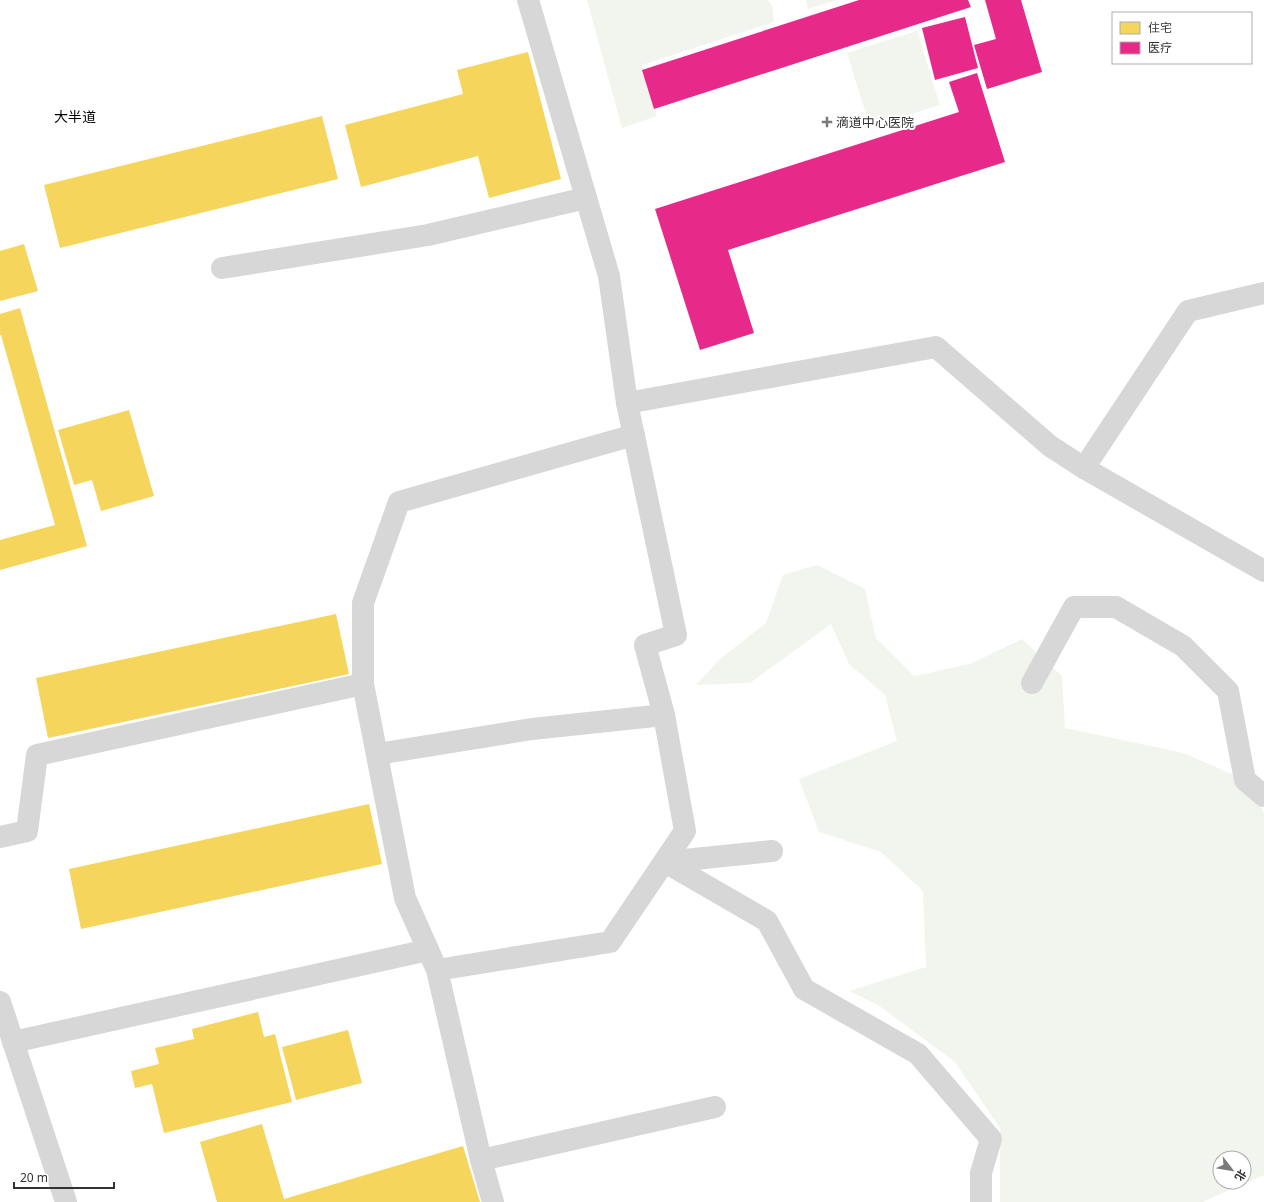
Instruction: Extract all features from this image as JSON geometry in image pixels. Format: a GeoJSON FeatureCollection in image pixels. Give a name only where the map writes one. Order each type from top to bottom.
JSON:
{"type":"FeatureCollection","features":[{"type":"Feature","properties":{"kind":"street"},"geometry":{"type":"LineString","coordinates":[[13,1042],[432,960],[610,942],[685,831],[664,715],[645,645],[676,635],[627,403],[608,276],[528,0]]}},
{"type":"Feature","properties":{"kind":"street"},"geometry":{"type":"LineString","coordinates":[[222,268],[428,235],[586,198]]}},
{"type":"Feature","properties":{"kind":"street"},"geometry":{"type":"LineString","coordinates":[[1084,468],[1188,311],[1264,292]]}},
{"type":"Feature","properties":{"kind":"street"},"geometry":{"type":"LineString","coordinates":[[627,403],[936,347],[1050,446],[1084,468],[1264,571]]}},
{"type":"Feature","properties":{"kind":"street"},"geometry":{"type":"LineString","coordinates":[[493,1202],[481,1160],[432,960],[405,898],[363,684],[363,603],[399,502],[634,435]]}},
{"type":"Feature","properties":{"kind":"street"},"geometry":{"type":"LineString","coordinates":[[1032,683],[1074,607],[1116,607],[1183,646],[1228,691],[1246,780],[1264,796]]}},
{"type":"Feature","properties":{"kind":"street"},"geometry":{"type":"LineString","coordinates":[[0,837],[27,831],[37,755],[363,684]]}},
{"type":"Feature","properties":{"kind":"street"},"geometry":{"type":"LineString","coordinates":[[377,754],[532,729],[664,715]]}},
{"type":"Feature","properties":{"kind":"street"},"geometry":{"type":"LineString","coordinates":[[665,862],[772,850]]}},
{"type":"Feature","properties":{"kind":"street"},"geometry":{"type":"LineString","coordinates":[[665,862],[767,921],[804,989],[918,1054],[991,1139],[981,1173],[981,1202]]}},
{"type":"Feature","properties":{"kind":"street"},"geometry":{"type":"LineString","coordinates":[[0,1002],[65,1202]]}},
{"type":"Feature","properties":{"kind":"street"},"geometry":{"type":"LineString","coordinates":[[481,1160],[715,1107]]}},
{"type":"Feature","properties":{"kind":"shaded area"},"geometry":{"type":"Polygon","coordinates":[[[587,0],[767,0],[772,5],[774,22],[642,65],[657,116],[622,128],[587,0]]]}},
{"type":"Feature","properties":{"kind":"shaded area"},"geometry":{"type":"Polygon","coordinates":[[[806,0],[837,0],[808,9],[806,0]]]}},
{"type":"Feature","properties":{"kind":"shaded area"},"geometry":{"type":"Polygon","coordinates":[[[917,31],[940,105],[870,127],[847,53],[917,31]]]}},
{"type":"Feature","properties":{"kind":"shaded area"},"geometry":{"type":"Polygon","coordinates":[[[817,565],[865,589],[876,638],[914,676],[970,664],[1022,639],[1062,676],[1065,728],[1184,753],[1245,780],[1264,813],[1264,1175],[1252,1180],[1252,1150],[1212,1150],[1212,1190],[1230,1190],[1202,1202],[1000,1202],[1000,1128],[955,1062],[878,1005],[849,991],[926,967],[923,891],[881,852],[819,832],[799,779],[897,741],[885,695],[849,664],[831,624],[750,683],[696,685],[720,659],[766,623],[783,575],[817,565]]]}},
{"type":"Feature","properties":{"kind":"building: 住宅"},"geometry":{"type":"Polygon","coordinates":[[[528,52],[561,179],[489,198],[478,156],[361,187],[345,125],[463,94],[457,70],[528,52]]]}},
{"type":"Feature","properties":{"kind":"building: 住宅"},"geometry":{"type":"Polygon","coordinates":[[[322,116],[338,179],[60,248],[44,185],[322,116]]]}},
{"type":"Feature","properties":{"kind":"building: 住宅"},"geometry":{"type":"Polygon","coordinates":[[[24,244],[38,291],[0,301],[0,251],[24,244]]]}},
{"type":"Feature","properties":{"kind":"building: 住宅"},"geometry":{"type":"Polygon","coordinates":[[[20,308],[87,546],[0,570],[0,540],[55,525],[0,335],[0,314],[20,308]]]}},
{"type":"Feature","properties":{"kind":"building: 住宅"},"geometry":{"type":"Polygon","coordinates":[[[129,410],[154,496],[101,511],[92,480],[74,485],[58,430],[129,410]]]}},
{"type":"Feature","properties":{"kind":"building: 住宅"},"geometry":{"type":"Polygon","coordinates":[[[336,614],[349,674],[48,738],[36,678],[336,614]]]}},
{"type":"Feature","properties":{"kind":"building: 住宅"},"geometry":{"type":"Polygon","coordinates":[[[369,804],[382,864],[81,929],[69,869],[369,804]]]}},
{"type":"Feature","properties":{"kind":"building: 住宅"},"geometry":{"type":"Polygon","coordinates":[[[258,1012],[264,1037],[275,1034],[292,1102],[164,1133],[152,1084],[135,1088],[131,1071],[159,1064],[155,1048],[194,1039],[192,1029],[258,1012]]]}},
{"type":"Feature","properties":{"kind":"building: 住宅"},"geometry":{"type":"Polygon","coordinates":[[[348,1030],[362,1083],[296,1100],[282,1047],[348,1030]]]}},
{"type":"Feature","properties":{"kind":"building: 住宅"},"geometry":{"type":"Polygon","coordinates":[[[262,1124],[284,1199],[463,1146],[480,1202],[217,1202],[200,1142],[262,1124]]]}},
{"type":"Feature","properties":{"kind":"building: 医疗"},"geometry":{"type":"Polygon","coordinates":[[[859,0],[968,0],[971,7],[654,109],[642,70],[859,0]]]}},
{"type":"Feature","properties":{"kind":"building: 医疗"},"geometry":{"type":"Polygon","coordinates":[[[985,0],[1021,0],[1042,72],[987,89],[974,45],[996,39],[985,0]]]}},
{"type":"Feature","properties":{"kind":"building: 医疗"},"geometry":{"type":"Polygon","coordinates":[[[965,17],[978,68],[935,80],[922,28],[965,17]]]}},
{"type":"Feature","properties":{"kind":"building: 医疗"},"geometry":{"type":"Polygon","coordinates":[[[977,73],[1005,162],[728,250],[754,333],[700,350],[655,209],[959,112],[949,82],[977,73]]]}},
{"type":"Feature","properties":{"kind":"place","name":"滴道中心医院"},"geometry":{"type":"Point","coordinates":[827,122]}},
{"type":"Feature","properties":{"kind":"district","name":"大半道"},"geometry":{"type":"Point","coordinates":[75,116]}}]}
